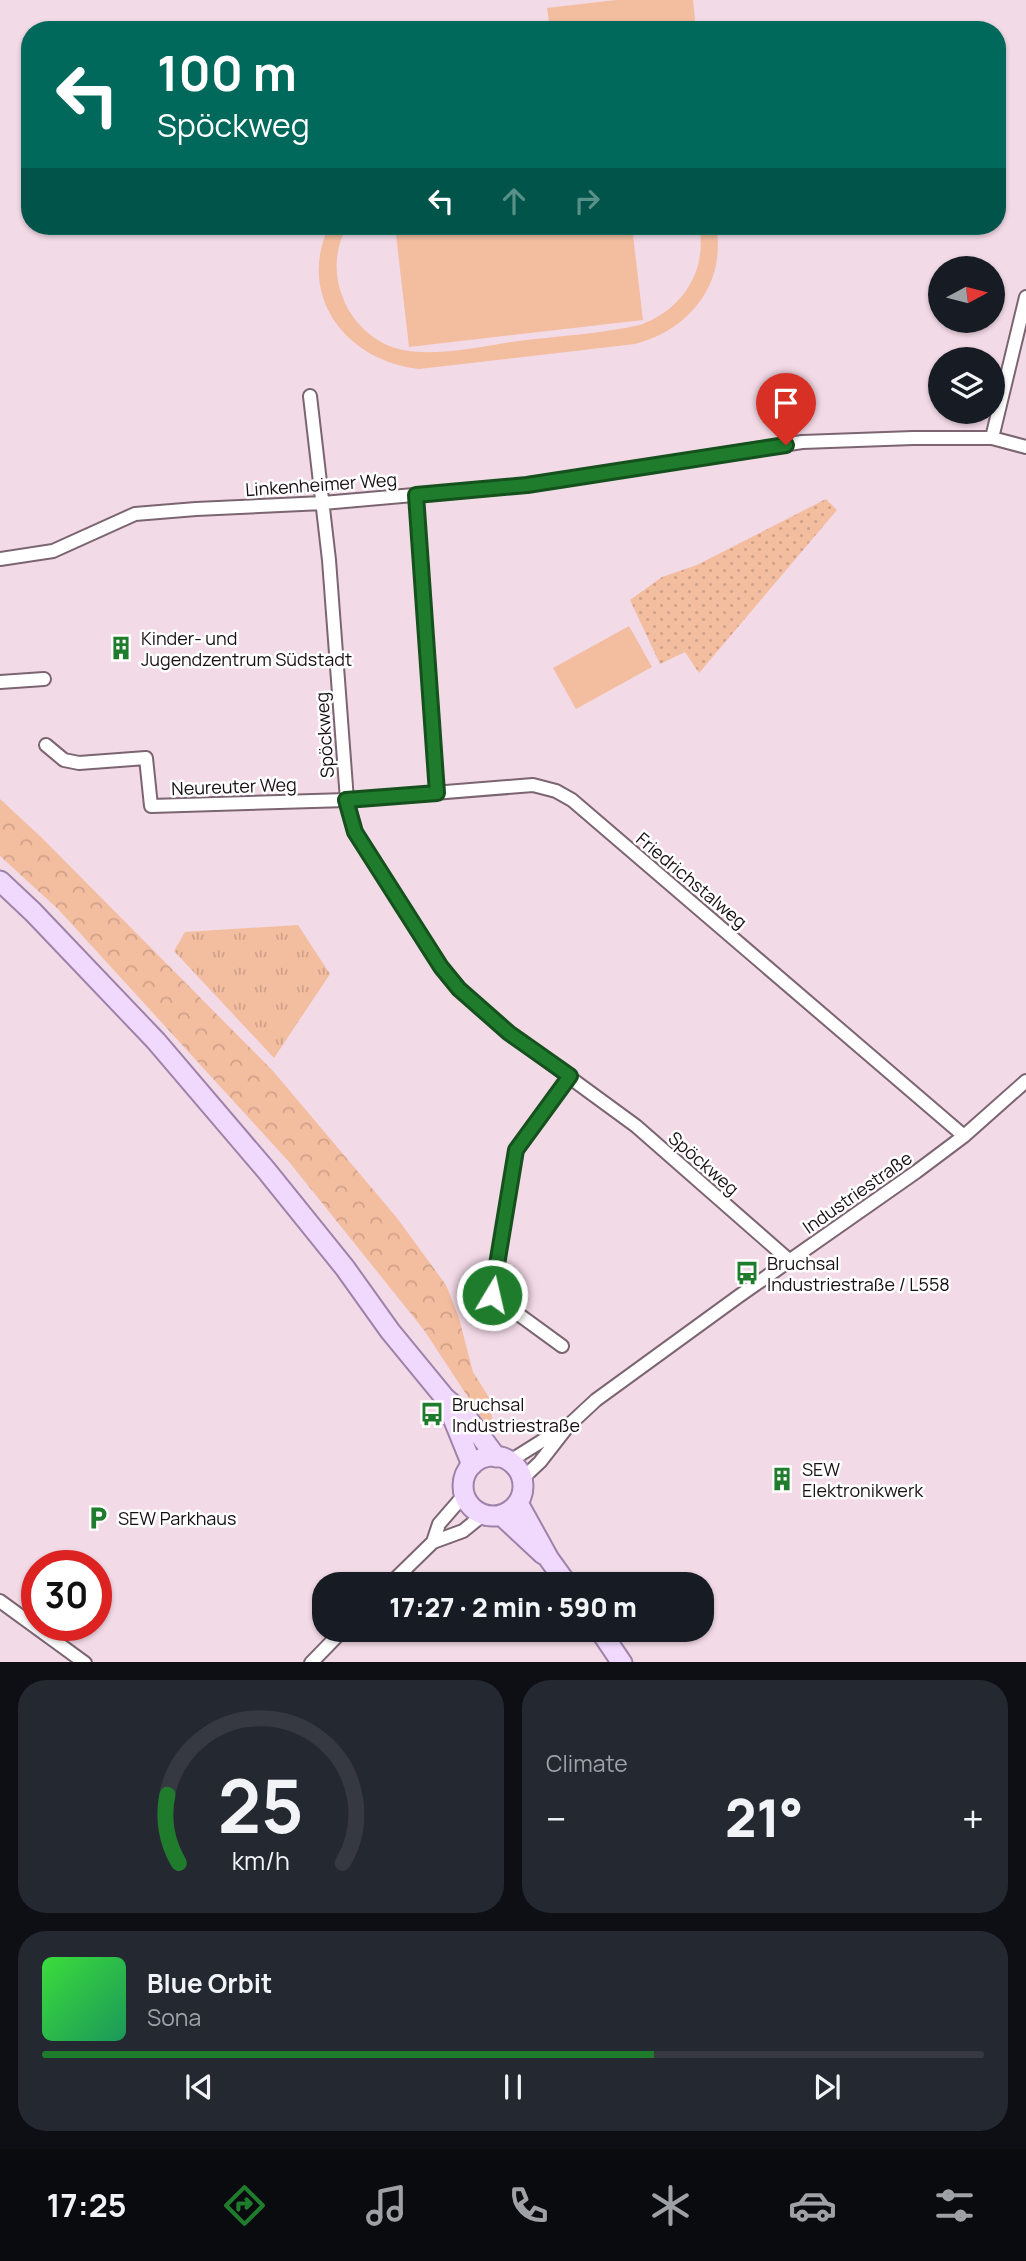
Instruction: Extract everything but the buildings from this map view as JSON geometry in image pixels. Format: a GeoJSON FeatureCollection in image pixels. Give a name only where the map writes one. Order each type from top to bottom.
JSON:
{"type":"FeatureCollection","features":[{"type":"Feature","properties":{"kind":"main road"},"geometry":{"type":"LineString","coordinates":[[0,881],[156,1041],[314,1229],[445,1398],[503,1459],[520,1472],[522,1495],[518,1503],[513,1508],[492,1515]]}},
{"type":"Feature","properties":{"kind":"main road"},"geometry":{"type":"LineString","coordinates":[[445,1398],[472,1465]]}},
{"type":"Feature","properties":{"kind":"main road"},"geometry":{"type":"LineString","coordinates":[[503,1459],[487,1457],[472,1465],[466,1474],[465,1494],[468,1503],[492,1515],[549,1559]]}},
{"type":"Feature","properties":{"kind":"main road"},"geometry":{"type":"LineString","coordinates":[[518,1503],[558,1572]]}},
{"type":"Feature","properties":{"kind":"main road"},"geometry":{"type":"LineString","coordinates":[[608,1642],[622,1662]]}},
{"type":"Feature","properties":{"kind":"street"},"geometry":{"type":"LineString","coordinates":[[992,438],[1026,297]]}},
{"type":"Feature","properties":{"kind":"street","name":"Spöckweg"},"geometry":{"type":"LineString","coordinates":[[310,396],[323,503],[346,800],[355,832],[441,967],[459,989],[509,1033],[636,1126],[790,1261]]}},
{"type":"Feature","properties":{"kind":"street","name":"Linkenheimer Weg"},"geometry":{"type":"LineString","coordinates":[[0,559],[53,551],[135,514],[323,503],[527,485],[802,442],[992,438],[1026,447]]}},
{"type":"Feature","properties":{"kind":"street"},"geometry":{"type":"LineString","coordinates":[[416,495],[437,793]]}},
{"type":"Feature","properties":{"kind":"street"},"geometry":{"type":"LineString","coordinates":[[0,682],[44,679]]}},
{"type":"Feature","properties":{"kind":"street","name":"Neureuter Weg"},"geometry":{"type":"LineString","coordinates":[[47,745],[64,760],[79,763],[146,758],[151,806],[346,800]]}},
{"type":"Feature","properties":{"kind":"street","name":"Friedrichstalweg"},"geometry":{"type":"LineString","coordinates":[[346,800],[533,785],[556,790],[572,800],[964,1136]]}},
{"type":"Feature","properties":{"kind":"street"},"geometry":{"type":"LineString","coordinates":[[562,1346],[492,1295],[516,1150],[570,1076]]}},
{"type":"Feature","properties":{"kind":"street","name":"Industriestraße"},"geometry":{"type":"LineString","coordinates":[[522,1479],[540,1462],[568,1426],[596,1400],[964,1136],[1026,1081]]}},
{"type":"Feature","properties":{"kind":"street","name":"Industriestraße"},"geometry":{"type":"LineString","coordinates":[[503,1459],[568,1426]]}},
{"type":"Feature","properties":{"kind":"street"},"geometry":{"type":"LineString","coordinates":[[433,1542],[439,1524],[465,1494]]}},
{"type":"Feature","properties":{"kind":"street"},"geometry":{"type":"LineString","coordinates":[[402,1572],[433,1542],[463,1531],[492,1515]]}},
{"type":"Feature","properties":{"kind":"street"},"geometry":{"type":"LineString","coordinates":[[0,1601],[85,1662]]}},
{"type":"Feature","properties":{"kind":"street"},"geometry":{"type":"LineString","coordinates":[[311,1662],[331,1642]]}},
{"type":"Feature","properties":{"kind":"green space"},"geometry":{"type":"Polygon","coordinates":[[[616,0],[693,0],[695,21],[549,21],[547,8],[616,0]]]}},
{"type":"Feature","properties":{"kind":"green space"},"geometry":{"type":"Polygon","coordinates":[[[326,235],[343,235],[337,270],[340,289],[357,322],[371,335],[395,348],[440,352],[640,325],[668,310],[689,287],[699,258],[700,235],[717,235],[718,247],[716,267],[700,302],[672,328],[654,337],[635,344],[419,369],[393,363],[370,353],[350,339],[335,321],[324,300],[319,277],[320,252],[326,235]]]}},
{"type":"Feature","properties":{"kind":"green space"},"geometry":{"type":"Polygon","coordinates":[[[396,235],[633,235],[643,320],[409,347],[396,235]]]}},
{"type":"Feature","properties":{"kind":"green space"},"geometry":{"type":"Polygon","coordinates":[[[826,499],[837,510],[699,673],[685,652],[660,664],[630,600],[662,577],[697,565],[826,499]]]}},
{"type":"Feature","properties":{"kind":"green space"},"geometry":{"type":"Polygon","coordinates":[[[629,626],[652,667],[576,709],[553,668],[629,626]]]}},
{"type":"Feature","properties":{"kind":"green space"},"geometry":{"type":"Polygon","coordinates":[[[0,799],[273,1071],[397,1218],[446,1285],[459,1318],[473,1372],[490,1399],[492,1419],[485,1423],[424,1330],[290,1163],[58,909],[0,856],[0,799]]]}},
{"type":"Feature","properties":{"kind":"green space"},"geometry":{"type":"Polygon","coordinates":[[[298,925],[330,974],[274,1058],[174,951],[185,932],[298,925]]]}},
{"type":"Feature","properties":{"kind":"place","name":"Kinder- und Jugendzentrum Südstadt"},"geometry":{"type":"Point","coordinates":[121,648]}},
{"type":"Feature","properties":{"kind":"place","name":"Bruchsal Industriestraße / L558"},"geometry":{"type":"Point","coordinates":[747,1273]}},
{"type":"Feature","properties":{"kind":"place","name":"Bruchsal Industriestraße"},"geometry":{"type":"Point","coordinates":[432,1414]}},
{"type":"Feature","properties":{"kind":"place","name":"SEW Elektronikwerk"},"geometry":{"type":"Point","coordinates":[782,1479]}},
{"type":"Feature","properties":{"kind":"place","name":"SEW Parkhaus"},"geometry":{"type":"Point","coordinates":[98,1518]}},
{"type":"Feature","properties":{"kind":"route"},"geometry":{"type":"LineString","coordinates":[[492,1295],[516,1150],[570,1076],[509,1033],[459,989],[441,967],[355,832],[346,800],[437,793],[416,495],[527,485],[786,445]]}}]}
